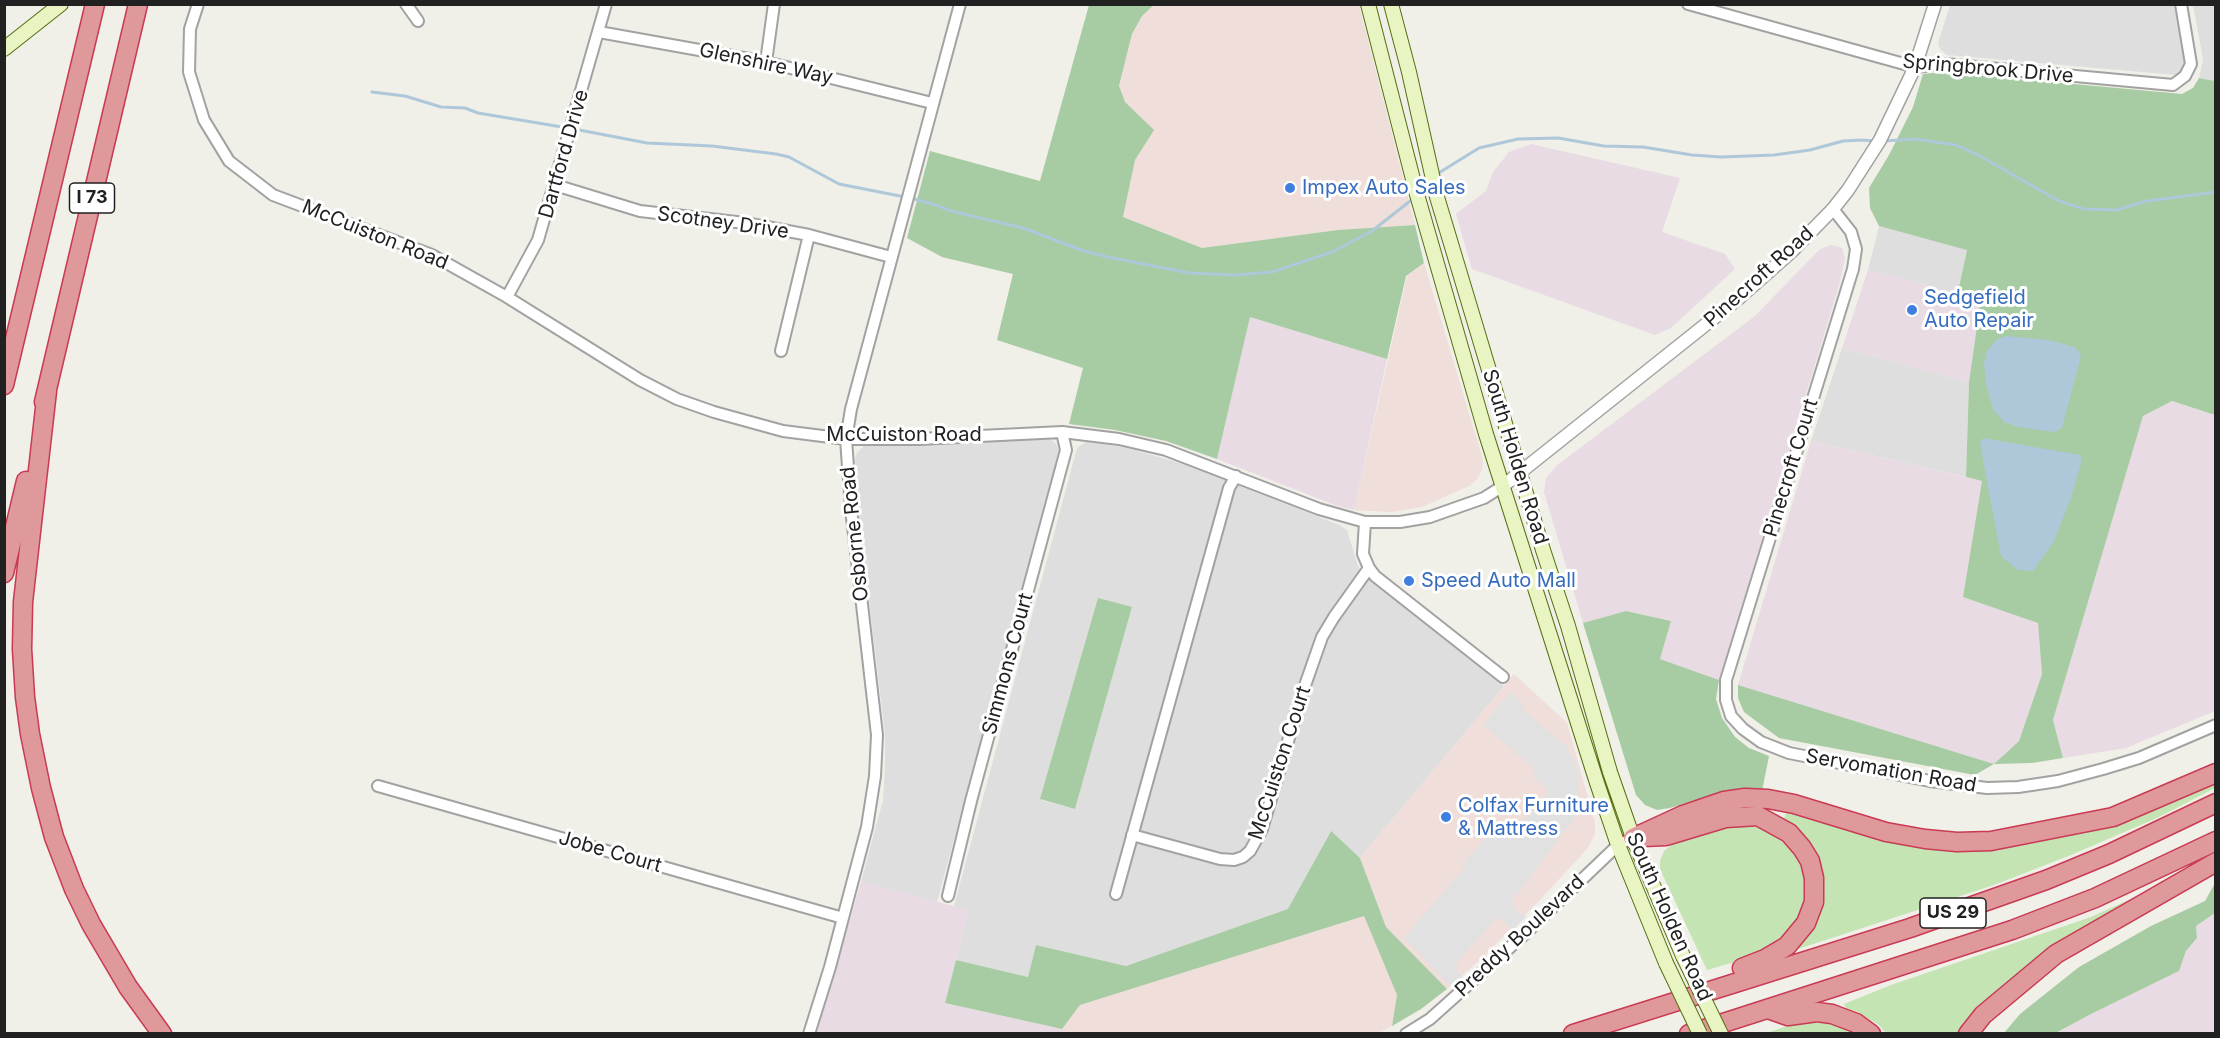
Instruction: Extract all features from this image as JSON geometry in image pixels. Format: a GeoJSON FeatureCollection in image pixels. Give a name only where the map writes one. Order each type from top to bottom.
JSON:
{"type":"FeatureCollection","features":[{"type":"Feature","properties":{"kind":"highway","name":"I 73"},"geometry":{"type":"LineString","coordinates":[[4,385],[95,4]]}},
{"type":"Feature","properties":{"kind":"highway","name":"I 73"},"geometry":{"type":"LineString","coordinates":[[4,573],[138,4]]}},
{"type":"Feature","properties":{"kind":"highway"},"geometry":{"type":"LineString","coordinates":[[47,391],[23,602],[22,649],[30,734],[54,837],[74,889],[90,924],[128,987],[162,1034]]}},
{"type":"Feature","properties":{"kind":"highway"},"geometry":{"type":"LineString","coordinates":[[1625,841],[1683,815],[1724,801],[1745,798],[1768,799],[1794,804],[1886,832],[1925,839],[1957,842],[1991,841],[2113,817],[2216,773]]}},
{"type":"Feature","properties":{"kind":"highway","name":"US 29"},"geometry":{"type":"LineString","coordinates":[[1573,1034],[1911,928],[2046,880],[2109,854],[2216,803]]}},
{"type":"Feature","properties":{"kind":"highway"},"geometry":{"type":"LineString","coordinates":[[1625,841],[1666,836],[1726,818],[1758,816],[1789,832],[1810,861],[1814,878],[1814,902],[1801,931],[1787,946],[1765,959],[1702,982],[1682,998]]}},
{"type":"Feature","properties":{"kind":"highway","name":"US 29"},"geometry":{"type":"LineString","coordinates":[[1689,1034],[2012,930],[2095,898],[2216,842]]}},
{"type":"Feature","properties":{"kind":"highway"},"geometry":{"type":"LineString","coordinates":[[1968,1034],[1983,1015],[2056,954],[2216,862]]}},
{"type":"Feature","properties":{"kind":"highway"},"geometry":{"type":"LineString","coordinates":[[1768,1009],[1788,1016],[1817,1012],[1832,1014],[1856,1023],[1871,1034]]}},
{"type":"Feature","properties":{"kind":"main road"},"geometry":{"type":"LineString","coordinates":[[4,49],[61,4]]}},
{"type":"Feature","properties":{"kind":"main road","name":"South Holden Road"},"geometry":{"type":"LineString","coordinates":[[1368,4],[1417,196],[1503,486],[1597,783],[1721,1034]]}},
{"type":"Feature","properties":{"kind":"main road","name":"South Holden Road"},"geometry":{"type":"LineString","coordinates":[[1391,4],[1437,197],[1519,472],[1568,626],[1610,772],[1625,841],[1666,963],[1700,1034]]}},
{"type":"Feature","properties":{"kind":"street","name":"McCuiston Road"},"geometry":{"type":"LineString","coordinates":[[198,4],[189,29],[189,72],[204,120],[228,161],[273,195],[432,255],[507,297],[640,380],[677,399],[783,431],[846,439],[918,439],[1062,432],[1143,444],[1186,457],[1319,509],[1365,522],[1400,522],[1430,517],[1484,498],[1503,486]]}},
{"type":"Feature","properties":{"kind":"street"},"geometry":{"type":"LineString","coordinates":[[406,4],[418,21]]}},
{"type":"Feature","properties":{"kind":"street","name":"Dartford Drive"},"geometry":{"type":"LineString","coordinates":[[507,297],[538,240],[606,4]]}},
{"type":"Feature","properties":{"kind":"street"},"geometry":{"type":"LineString","coordinates":[[766,62],[774,4]]}},
{"type":"Feature","properties":{"kind":"street","name":"Osborne Road"},"geometry":{"type":"LineString","coordinates":[[809,1034],[867,827],[875,776],[877,735],[851,509],[846,439],[851,409],[960,4]]}},
{"type":"Feature","properties":{"kind":"street","name":"Springbrook Drive"},"geometry":{"type":"LineString","coordinates":[[1688,4],[1915,67],[1946,64],[2173,84],[2185,76],[2191,64],[2181,4]]}},
{"type":"Feature","properties":{"kind":"street","name":"Pinecroft Road"},"geometry":{"type":"LineString","coordinates":[[1503,486],[1739,298],[1791,252],[1833,209],[1848,190],[1878,142],[1915,67],[1935,4]]}},
{"type":"Feature","properties":{"kind":"street","name":"Glenshire Way"},"geometry":{"type":"LineString","coordinates":[[599,32],[766,62],[933,103]]}},
{"type":"Feature","properties":{"kind":"street","name":"Scotney Drive"},"geometry":{"type":"LineString","coordinates":[[555,185],[640,211],[745,223],[809,235],[891,257]]}},
{"type":"Feature","properties":{"kind":"street","name":"Pinecroft Court"},"geometry":{"type":"LineString","coordinates":[[1743,729],[1731,716],[1726,700],[1726,680],[1852,269],[1856,249],[1851,232],[1833,209]]}},
{"type":"Feature","properties":{"kind":"street"},"geometry":{"type":"LineString","coordinates":[[781,351],[809,235]]}},
{"type":"Feature","properties":{"kind":"street","name":"Simmons Court"},"geometry":{"type":"LineString","coordinates":[[948,896],[971,801],[1066,450],[1062,432]]}},
{"type":"Feature","properties":{"kind":"street"},"geometry":{"type":"LineString","coordinates":[[1116,894],[1230,488],[1236,476]]}},
{"type":"Feature","properties":{"kind":"street"},"geometry":{"type":"LineString","coordinates":[[1365,522],[1362,545],[1368,568],[1503,677]]}},
{"type":"Feature","properties":{"kind":"street","name":"McCuiston Court"},"geometry":{"type":"LineString","coordinates":[[1132,835],[1227,860],[1243,857],[1250,851],[1262,829],[1302,694],[1323,637],[1368,568]]}},
{"type":"Feature","properties":{"kind":"street","name":"Servomation Road"},"geometry":{"type":"LineString","coordinates":[[1743,729],[1761,742],[1789,753],[1930,781],[1987,788],[2058,782],[2139,758],[2216,725]]}},
{"type":"Feature","properties":{"kind":"street","name":"Jobe Court"},"geometry":{"type":"LineString","coordinates":[[378,786],[843,918]]}},
{"type":"Feature","properties":{"kind":"street","name":"Preddy Boulevard"},"geometry":{"type":"LineString","coordinates":[[1406,1034],[1430,1019],[1625,841]]}},
{"type":"Feature","properties":{"kind":"shaded area"},"geometry":{"type":"Polygon","coordinates":[[[1155,5],[1359,5],[1415,225],[1338,230],[1202,248],[1123,217],[1135,160],[1153,130],[1125,102],[1119,87],[1132,34],[1142,16],[1155,5]]]}},
{"type":"Feature","properties":{"kind":"shaded area"},"geometry":{"type":"Polygon","coordinates":[[[1950,5],[2174,5],[2184,61],[2182,71],[2176,75],[1947,55],[1940,49],[1938,43],[1950,5]]]}},
{"type":"Feature","properties":{"kind":"shaded area"},"geometry":{"type":"Polygon","coordinates":[[[2193,5],[2215,5],[2215,81],[2199,78],[2203,59],[2193,5]]]}},
{"type":"Feature","properties":{"kind":"shaded area"},"geometry":{"type":"Polygon","coordinates":[[[1531,144],[1680,178],[1662,232],[1725,254],[1735,269],[1671,328],[1655,335],[1472,269],[1456,214],[1486,191],[1493,172],[1509,152],[1531,144]]]}},
{"type":"Feature","properties":{"kind":"shaded area"},"geometry":{"type":"Polygon","coordinates":[[[1879,226],[1967,249],[1957,296],[1920,283],[1868,270],[1879,226]]]}},
{"type":"Feature","properties":{"kind":"shaded area"},"geometry":{"type":"Polygon","coordinates":[[[1831,245],[1842,248],[1845,259],[1838,289],[1719,680],[1660,659],[1671,621],[1626,611],[1583,623],[1544,492],[1546,478],[1556,466],[1755,316],[1819,250],[1831,245]]]}},
{"type":"Feature","properties":{"kind":"shaded area"},"geometry":{"type":"Polygon","coordinates":[[[1424,263],[1483,460],[1482,469],[1478,478],[1471,485],[1422,507],[1392,512],[1354,510],[1407,276],[1424,263]]]}},
{"type":"Feature","properties":{"kind":"shaded area"},"geometry":{"type":"Polygon","coordinates":[[[1868,270],[1920,283],[1980,305],[1969,382],[1842,348],[1868,270]]]}},
{"type":"Feature","properties":{"kind":"shaded area"},"geometry":{"type":"Polygon","coordinates":[[[1250,317],[1387,359],[1354,510],[1335,505],[1217,459],[1250,317]]]}},
{"type":"Feature","properties":{"kind":"shaded area"},"geometry":{"type":"Polygon","coordinates":[[[1842,348],[1969,382],[1966,477],[1811,441],[1842,348]]]}},
{"type":"Feature","properties":{"kind":"shaded area"},"geometry":{"type":"Polygon","coordinates":[[[2171,401],[2215,415],[2215,711],[2126,748],[2063,758],[2053,720],[2143,416],[2171,401]]]}},
{"type":"Feature","properties":{"kind":"shaded area"},"geometry":{"type":"Polygon","coordinates":[[[1050,439],[1059,450],[937,902],[861,882],[883,800],[885,734],[859,518],[855,459],[857,453],[864,446],[1050,439]]]}},
{"type":"Feature","properties":{"kind":"shaded area"},"geometry":{"type":"Polygon","coordinates":[[[1811,441],[1982,481],[1963,597],[2038,622],[2042,674],[2019,741],[1994,764],[1738,685],[1811,441]]]}},
{"type":"Feature","properties":{"kind":"shaded area"},"geometry":{"type":"Polygon","coordinates":[[[1086,442],[1127,448],[1187,465],[1339,525],[1347,530],[1358,566],[1372,582],[1504,686],[1360,858],[1330,832],[1289,909],[1126,966],[1036,945],[1028,977],[956,960],[968,911],[954,906],[1077,448],[1086,442]],[[1132,607],[1041,799],[1075,809],[1132,607]]]}},
{"type":"Feature","properties":{"kind":"shaded area"},"geometry":{"type":"Polygon","coordinates":[[[1514,674],[1567,723],[1595,823],[1595,834],[1588,848],[1535,905],[1447,989],[1386,927],[1360,858],[1514,674]]]}},
{"type":"Feature","properties":{"kind":"shaded area"},"geometry":{"type":"Polygon","coordinates":[[[1510,692],[1524,705],[1523,709],[1567,747],[1577,769],[1579,813],[1513,899],[1515,910],[1526,917],[1509,933],[1509,926],[1500,918],[1496,918],[1456,964],[1457,971],[1463,978],[1452,988],[1404,938],[1464,868],[1461,866],[1500,821],[1513,833],[1547,793],[1547,789],[1532,776],[1534,768],[1483,725],[1510,692]]]}},
{"type":"Feature","properties":{"kind":"shaded area"},"geometry":{"type":"Polygon","coordinates":[[[861,882],[969,910],[945,1003],[1062,1029],[1063,1033],[816,1034],[861,882]]]}},
{"type":"Feature","properties":{"kind":"shaded area"},"geometry":{"type":"Polygon","coordinates":[[[2215,913],[2215,1033],[2056,1034],[2089,1015],[2179,971],[2186,951],[2197,938],[2196,926],[2215,913]]]}},
{"type":"Feature","properties":{"kind":"shaded area"},"geometry":{"type":"Polygon","coordinates":[[[1364,916],[1397,995],[1392,1026],[1379,1033],[1063,1034],[1062,1029],[1080,1005],[1364,916]]]}},
{"type":"Feature","properties":{"kind":"green space"},"geometry":{"type":"Polygon","coordinates":[[[1155,4],[1142,16],[1132,34],[1119,86],[1125,102],[1154,130],[1135,160],[1123,217],[1202,248],[1338,230],[1415,225],[1424,263],[1406,276],[1387,359],[1250,317],[1217,459],[1166,441],[1115,430],[1069,424],[1083,368],[997,340],[1013,274],[942,257],[907,238],[930,151],[1040,181],[1089,5],[1155,4]]]}},
{"type":"Feature","properties":{"kind":"green space"},"geometry":{"type":"Polygon","coordinates":[[[1943,72],[2182,94],[2193,88],[2199,78],[2215,81],[2215,415],[2172,401],[2143,416],[2053,720],[2063,758],[2032,763],[1994,764],[2019,741],[2042,674],[2038,623],[1963,597],[1982,481],[1966,477],[1969,382],[1980,305],[1957,296],[1967,250],[1879,226],[1870,208],[1869,188],[1889,155],[1913,107],[1923,74],[1943,72]]]}},
{"type":"Feature","properties":{"kind":"green space"},"geometry":{"type":"Polygon","coordinates":[[[1098,598],[1132,607],[1075,809],[1040,799],[1098,598]]]}},
{"type":"Feature","properties":{"kind":"green space"},"geometry":{"type":"Polygon","coordinates":[[[1626,611],[1671,621],[1660,659],[1719,680],[1716,699],[1722,718],[1735,737],[1749,748],[1769,756],[1762,791],[1747,789],[1718,793],[1657,810],[1645,805],[1636,795],[1583,623],[1626,611]]]}},
{"type":"Feature","properties":{"kind":"green space"},"geometry":{"type":"Polygon","coordinates":[[[1738,685],[1994,764],[1975,775],[1779,738],[1744,712],[1738,698],[1738,685]]]}},
{"type":"Feature","properties":{"kind":"green space"},"geometry":{"type":"Polygon","coordinates":[[[2215,782],[2215,788],[2157,818],[2071,855],[1994,885],[1795,950],[1822,893],[1784,820],[1786,812],[1990,847],[2215,782]]]}},
{"type":"Feature","properties":{"kind":"green space"},"geometry":{"type":"Polygon","coordinates":[[[1734,823],[1756,823],[1783,834],[1806,867],[1807,907],[1773,951],[1707,970],[1660,869],[1660,861],[1664,851],[1675,842],[1734,823]]]}},
{"type":"Feature","properties":{"kind":"green space"},"geometry":{"type":"Polygon","coordinates":[[[1331,831],[1360,858],[1386,927],[1447,989],[1421,1009],[1392,1026],[1397,995],[1364,916],[1080,1005],[1062,1029],[945,1003],[956,960],[1028,977],[1036,945],[1126,966],[1288,909],[1331,831]]]}},
{"type":"Feature","properties":{"kind":"green space"},"geometry":{"type":"Polygon","coordinates":[[[2215,883],[2215,913],[2196,926],[2197,938],[2186,951],[2179,971],[2056,1033],[2004,1033],[2020,1014],[2079,967],[2151,926],[2205,901],[2215,883]]]}},
{"type":"Feature","properties":{"kind":"green space"},"geometry":{"type":"Polygon","coordinates":[[[2162,885],[2094,925],[1963,1033],[1886,1033],[1879,1025],[1858,1012],[1846,1008],[1844,1004],[1891,985],[2091,917],[2162,885]]]}},
{"type":"Feature","properties":{"kind":"green space"},"geometry":{"type":"Polygon","coordinates":[[[1807,1019],[1829,1020],[1860,1034],[1764,1034],[1807,1019]]]}},
{"type":"Feature","properties":{"kind":"water"},"geometry":{"type":"Polygon","coordinates":[[[2006,336],[2048,340],[2075,347],[2081,356],[2062,428],[2054,432],[2018,427],[2004,422],[1993,409],[1986,384],[1984,364],[1987,351],[1997,339],[2006,336]]]}},
{"type":"Feature","properties":{"kind":"water"},"geometry":{"type":"Polygon","coordinates":[[[1983,438],[2080,455],[2082,460],[2071,498],[2054,541],[2033,571],[2018,570],[2001,556],[1980,444],[1983,438]]]}},
{"type":"Feature","properties":{"kind":"waterway"},"geometry":{"type":"LineString","coordinates":[[372,92],[405,96],[441,107],[465,108],[478,113],[568,128]]}},
{"type":"Feature","properties":{"kind":"waterway"},"geometry":{"type":"LineString","coordinates":[[574,129],[647,143],[712,146],[776,154],[789,157],[839,184],[905,197]]}},
{"type":"Feature","properties":{"kind":"waterway"},"geometry":{"type":"LineString","coordinates":[[1437,174],[1479,148],[1518,139],[1558,138],[1604,146],[1643,147],[1721,157],[1774,155],[1810,150],[1843,141],[1874,141]]}},
{"type":"Feature","properties":{"kind":"waterway"},"geometry":{"type":"LineString","coordinates":[[1884,141],[1915,139],[1956,145],[2059,201],[2084,209],[2116,210],[2147,201],[2216,192]]}},
{"type":"Feature","properties":{"kind":"waterway"},"geometry":{"type":"LineString","coordinates":[[911,198],[951,211],[1023,228],[1084,251],[1108,257],[1189,273],[1235,275],[1272,272],[1332,252],[1372,231],[1414,198]]}},
{"type":"Feature","properties":{"kind":"place","name":"Impex Auto Sales"},"geometry":{"type":"Point","coordinates":[1290,188]}},
{"type":"Feature","properties":{"kind":"place","name":"Sedgefield Auto Repair"},"geometry":{"type":"Point","coordinates":[1912,310]}},
{"type":"Feature","properties":{"kind":"place","name":"Speed Auto Mall"},"geometry":{"type":"Point","coordinates":[1409,581]}},
{"type":"Feature","properties":{"kind":"place","name":"Colfax Furniture & Mattress"},"geometry":{"type":"Point","coordinates":[1446,817]}}]}
